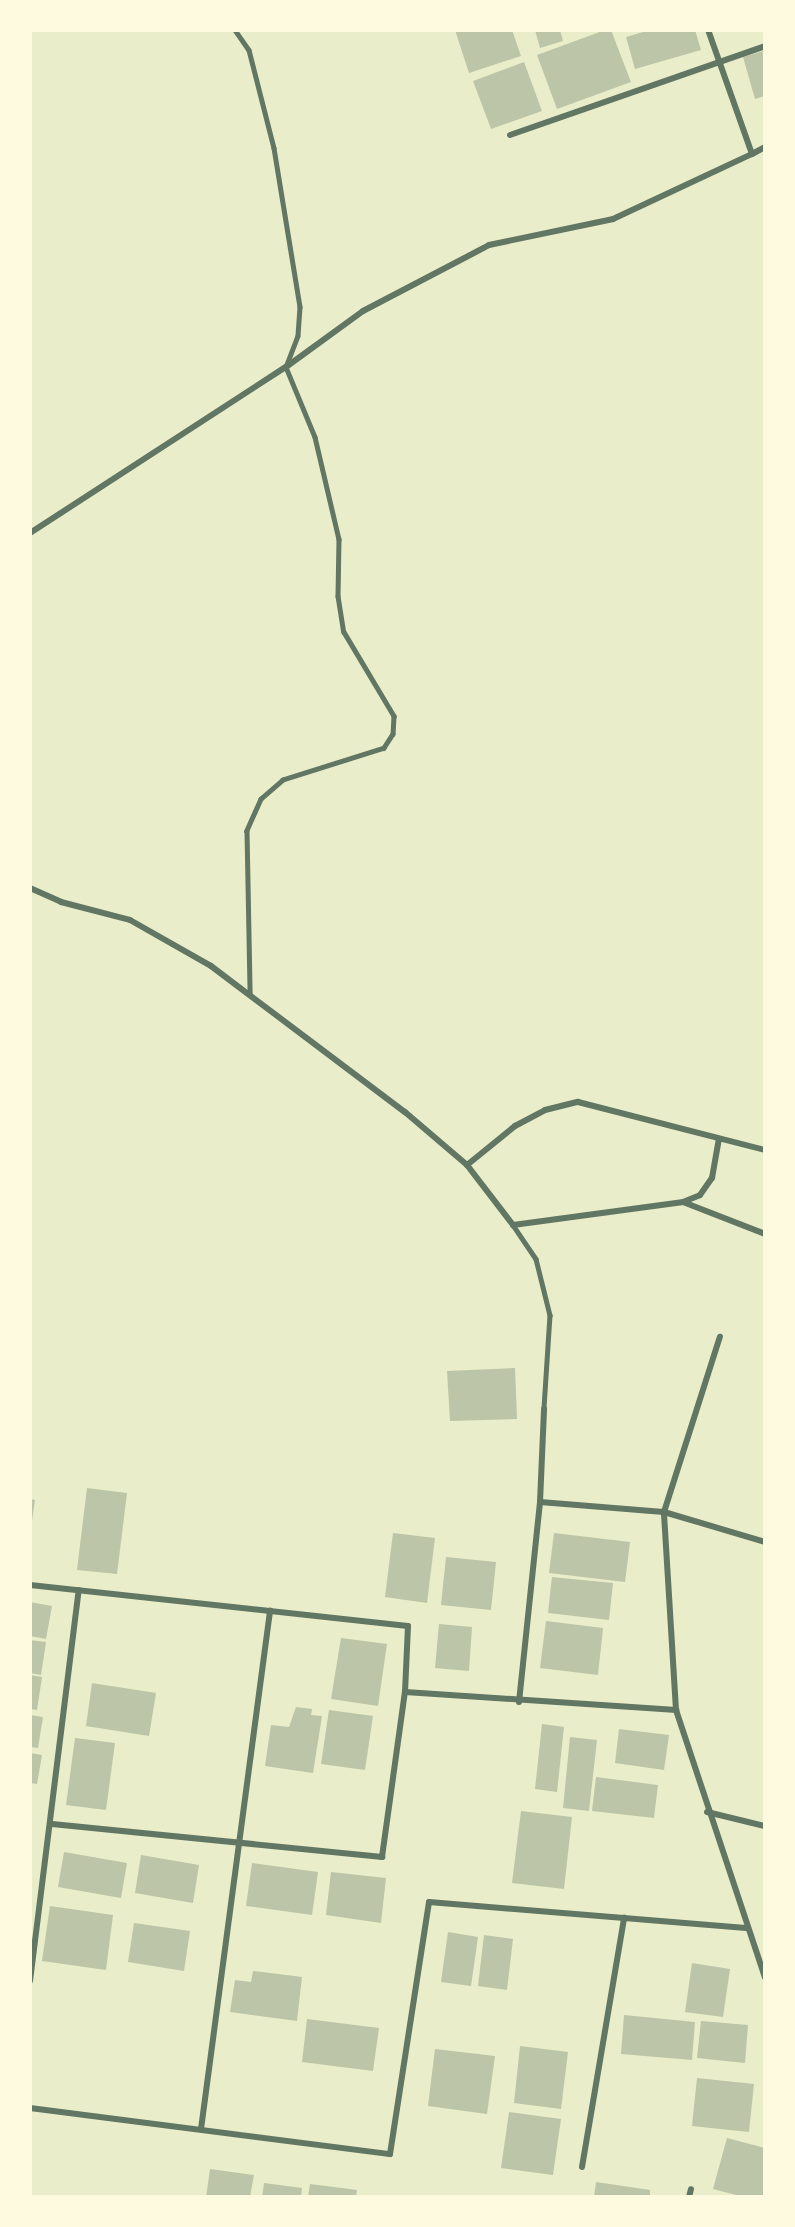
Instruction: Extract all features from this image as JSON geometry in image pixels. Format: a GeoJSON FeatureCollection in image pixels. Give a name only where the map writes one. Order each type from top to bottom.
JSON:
{"type":"FeatureCollection","features":[{"type":"Feature","properties":{"kind":"street"},"geometry":{"type":"LineString","coordinates":[[708,30],[717,61],[752,154]]}},
{"type":"Feature","properties":{"kind":"street"},"geometry":{"type":"LineString","coordinates":[[510,135],[765,45]]}},
{"type":"Feature","properties":{"kind":"street"},"geometry":{"type":"LineString","coordinates":[[30,533],[286,367],[363,310],[489,245],[613,219],[765,147]]}},
{"type":"Feature","properties":{"kind":"street"},"geometry":{"type":"LineString","coordinates":[[30,888],[62,902],[130,920],[211,966],[405,1112],[467,1165],[513,1225],[683,1202],[700,1195],[712,1178],[719,1139]]}},
{"type":"Feature","properties":{"kind":"street"},"geometry":{"type":"LineString","coordinates":[[467,1165],[515,1126],[545,1110],[578,1102],[765,1150]]}},
{"type":"Feature","properties":{"kind":"street"},"geometry":{"type":"LineString","coordinates":[[683,1202],[765,1234]]}},
{"type":"Feature","properties":{"kind":"street"},"geometry":{"type":"LineString","coordinates":[[720,1336],[663,1512],[676,1710],[707,1812],[765,1978]]}},
{"type":"Feature","properties":{"kind":"street"},"geometry":{"type":"LineString","coordinates":[[519,1702],[540,1502],[544,1408]]}},
{"type":"Feature","properties":{"kind":"street"},"geometry":{"type":"LineString","coordinates":[[540,1502],[663,1512],[765,1542]]}},
{"type":"Feature","properties":{"kind":"street"},"geometry":{"type":"LineString","coordinates":[[30,1585],[408,1626],[405,1692],[382,1857],[52,1824]]}},
{"type":"Feature","properties":{"kind":"street"},"geometry":{"type":"LineString","coordinates":[[30,1981],[52,1824],[79,1590]]}},
{"type":"Feature","properties":{"kind":"street"},"geometry":{"type":"LineString","coordinates":[[201,2129],[270,1611]]}},
{"type":"Feature","properties":{"kind":"street"},"geometry":{"type":"LineString","coordinates":[[405,1692],[519,1702],[676,1710]]}},
{"type":"Feature","properties":{"kind":"street"},"geometry":{"type":"LineString","coordinates":[[707,1812],[765,1826]]}},
{"type":"Feature","properties":{"kind":"street"},"geometry":{"type":"LineString","coordinates":[[30,2108],[390,2154],[429,1902],[746,1928]]}},
{"type":"Feature","properties":{"kind":"street"},"geometry":{"type":"LineString","coordinates":[[582,2167],[624,1918]]}},
{"type":"Feature","properties":{"kind":"street"},"geometry":{"type":"LineString","coordinates":[[689,2197],[691,2188]]}},
{"type":"Feature","properties":{"kind":"lane"},"geometry":{"type":"LineString","coordinates":[[234,30],[249,51],[274,148],[300,308],[298,336],[286,367],[315,437],[339,539],[338,596],[344,632],[394,716],[393,735],[384,748],[283,780],[261,799],[248,831],[250,994]]}},
{"type":"Feature","properties":{"kind":"lane"},"geometry":{"type":"LineString","coordinates":[[513,1225],[536,1259],[550,1315],[544,1408]]}},
{"type":"Feature","properties":{"kind":"building"},"geometry":{"type":"Polygon","coordinates":[[[455,30],[512,30],[521,56],[469,73],[455,30]]]}},
{"type":"Feature","properties":{"kind":"building"},"geometry":{"type":"Polygon","coordinates":[[[535,30],[560,30],[563,41],[540,48],[535,30]]]}},
{"type":"Feature","properties":{"kind":"building"},"geometry":{"type":"Polygon","coordinates":[[[605,30],[611,30],[631,82],[557,109],[537,55],[605,30]]]}},
{"type":"Feature","properties":{"kind":"building"},"geometry":{"type":"Polygon","coordinates":[[[650,30],[695,30],[701,50],[635,69],[626,37],[650,30]]]}},
{"type":"Feature","properties":{"kind":"building"},"geometry":{"type":"Polygon","coordinates":[[[763,51],[765,96],[755,99],[743,57],[763,51]]]}},
{"type":"Feature","properties":{"kind":"building"},"geometry":{"type":"Polygon","coordinates":[[[524,62],[542,111],[491,129],[473,81],[524,62]]]}},
{"type":"Feature","properties":{"kind":"building"},"geometry":{"type":"Polygon","coordinates":[[[515,1368],[517,1419],[450,1421],[447,1371],[515,1368]]]}},
{"type":"Feature","properties":{"kind":"building"},"geometry":{"type":"Polygon","coordinates":[[[87,1488],[127,1493],[117,1574],[77,1570],[87,1488]]]}},
{"type":"Feature","properties":{"kind":"building"},"geometry":{"type":"Polygon","coordinates":[[[30,1499],[35,1500],[31,1528],[30,1527],[30,1499]]]}},
{"type":"Feature","properties":{"kind":"building"},"geometry":{"type":"Polygon","coordinates":[[[393,1533],[435,1538],[427,1603],[385,1597],[393,1533]]]}},
{"type":"Feature","properties":{"kind":"building"},"geometry":{"type":"Polygon","coordinates":[[[554,1533],[630,1542],[625,1582],[549,1573],[554,1533]]]}},
{"type":"Feature","properties":{"kind":"building"},"geometry":{"type":"Polygon","coordinates":[[[446,1557],[496,1562],[491,1610],[441,1605],[446,1557]]]}},
{"type":"Feature","properties":{"kind":"building"},"geometry":{"type":"Polygon","coordinates":[[[552,1577],[613,1583],[609,1620],[548,1613],[552,1577]]]}},
{"type":"Feature","properties":{"kind":"building"},"geometry":{"type":"Polygon","coordinates":[[[30,1602],[52,1606],[46,1639],[30,1636],[30,1602]]]}},
{"type":"Feature","properties":{"kind":"building"},"geometry":{"type":"Polygon","coordinates":[[[546,1621],[603,1628],[598,1675],[540,1668],[546,1621]]]}},
{"type":"Feature","properties":{"kind":"building"},"geometry":{"type":"Polygon","coordinates":[[[439,1624],[472,1627],[469,1671],[435,1668],[439,1624]]]}},
{"type":"Feature","properties":{"kind":"building"},"geometry":{"type":"Polygon","coordinates":[[[341,1638],[387,1644],[378,1706],[331,1699],[341,1638]]]}},
{"type":"Feature","properties":{"kind":"building"},"geometry":{"type":"Polygon","coordinates":[[[30,1640],[46,1642],[41,1675],[30,1673],[30,1640]]]}},
{"type":"Feature","properties":{"kind":"building"},"geometry":{"type":"Polygon","coordinates":[[[30,1675],[42,1677],[37,1710],[30,1709],[30,1675]]]}},
{"type":"Feature","properties":{"kind":"building"},"geometry":{"type":"Polygon","coordinates":[[[92,1683],[156,1693],[149,1736],[86,1726],[92,1683]]]}},
{"type":"Feature","properties":{"kind":"building"},"geometry":{"type":"Polygon","coordinates":[[[296,1707],[312,1709],[311,1715],[322,1716],[313,1773],[265,1766],[271,1725],[289,1727],[296,1707]]]}},
{"type":"Feature","properties":{"kind":"building"},"geometry":{"type":"Polygon","coordinates":[[[329,1710],[373,1716],[365,1770],[321,1764],[329,1710]]]}},
{"type":"Feature","properties":{"kind":"building"},"geometry":{"type":"Polygon","coordinates":[[[30,1715],[43,1717],[38,1748],[30,1747],[30,1715]]]}},
{"type":"Feature","properties":{"kind":"building"},"geometry":{"type":"Polygon","coordinates":[[[542,1724],[564,1727],[557,1792],[535,1789],[542,1724]]]}},
{"type":"Feature","properties":{"kind":"building"},"geometry":{"type":"Polygon","coordinates":[[[619,1729],[669,1735],[664,1770],[615,1763],[619,1729]]]}},
{"type":"Feature","properties":{"kind":"building"},"geometry":{"type":"Polygon","coordinates":[[[570,1737],[597,1740],[589,1811],[563,1808],[570,1737]]]}},
{"type":"Feature","properties":{"kind":"building"},"geometry":{"type":"Polygon","coordinates":[[[75,1738],[115,1743],[106,1810],[66,1805],[75,1738]]]}},
{"type":"Feature","properties":{"kind":"building"},"geometry":{"type":"Polygon","coordinates":[[[30,1753],[42,1755],[37,1784],[30,1783],[30,1753]]]}},
{"type":"Feature","properties":{"kind":"building"},"geometry":{"type":"Polygon","coordinates":[[[596,1777],[658,1785],[654,1818],[592,1811],[596,1777]]]}},
{"type":"Feature","properties":{"kind":"building"},"geometry":{"type":"Polygon","coordinates":[[[521,1811],[572,1817],[564,1889],[512,1883],[521,1811]]]}},
{"type":"Feature","properties":{"kind":"building"},"geometry":{"type":"Polygon","coordinates":[[[64,1852],[127,1863],[121,1898],[58,1887],[64,1852]]]}},
{"type":"Feature","properties":{"kind":"building"},"geometry":{"type":"Polygon","coordinates":[[[141,1855],[199,1865],[193,1903],[135,1893],[141,1855]]]}},
{"type":"Feature","properties":{"kind":"building"},"geometry":{"type":"Polygon","coordinates":[[[252,1863],[318,1872],[312,1915],[246,1906],[252,1863]]]}},
{"type":"Feature","properties":{"kind":"building"},"geometry":{"type":"Polygon","coordinates":[[[331,1872],[386,1878],[381,1923],[326,1915],[331,1872]]]}},
{"type":"Feature","properties":{"kind":"building"},"geometry":{"type":"Polygon","coordinates":[[[50,1906],[113,1915],[106,1970],[42,1961],[50,1906]]]}},
{"type":"Feature","properties":{"kind":"building"},"geometry":{"type":"Polygon","coordinates":[[[134,1923],[190,1931],[184,1971],[128,1962],[134,1923]]]}},
{"type":"Feature","properties":{"kind":"building"},"geometry":{"type":"Polygon","coordinates":[[[448,1932],[478,1937],[471,1986],[441,1982],[448,1932]]]}},
{"type":"Feature","properties":{"kind":"building"},"geometry":{"type":"Polygon","coordinates":[[[484,1935],[513,1939],[507,1990],[478,1986],[484,1935]]]}},
{"type":"Feature","properties":{"kind":"building"},"geometry":{"type":"Polygon","coordinates":[[[692,1963],[730,1969],[723,2017],[685,2012],[692,1963]]]}},
{"type":"Feature","properties":{"kind":"building"},"geometry":{"type":"Polygon","coordinates":[[[253,1971],[302,1977],[297,2021],[230,2012],[235,1980],[251,1982],[253,1971]]]}},
{"type":"Feature","properties":{"kind":"building"},"geometry":{"type":"Polygon","coordinates":[[[624,2015],[695,2022],[692,2060],[621,2054],[624,2015]]]}},
{"type":"Feature","properties":{"kind":"building"},"geometry":{"type":"Polygon","coordinates":[[[307,2019],[379,2028],[373,2071],[302,2062],[307,2019]]]}},
{"type":"Feature","properties":{"kind":"building"},"geometry":{"type":"Polygon","coordinates":[[[701,2021],[748,2025],[745,2063],[697,2058],[701,2021]]]}},
{"type":"Feature","properties":{"kind":"building"},"geometry":{"type":"Polygon","coordinates":[[[520,2046],[568,2052],[561,2109],[514,2103],[520,2046]]]}},
{"type":"Feature","properties":{"kind":"building"},"geometry":{"type":"Polygon","coordinates":[[[435,2049],[495,2056],[487,2114],[428,2106],[435,2049]]]}},
{"type":"Feature","properties":{"kind":"building"},"geometry":{"type":"Polygon","coordinates":[[[697,2078],[754,2084],[749,2132],[692,2126],[697,2078]]]}},
{"type":"Feature","properties":{"kind":"building"},"geometry":{"type":"Polygon","coordinates":[[[509,2112],[561,2119],[553,2175],[501,2168],[509,2112]]]}},
{"type":"Feature","properties":{"kind":"building"},"geometry":{"type":"Polygon","coordinates":[[[727,2138],[765,2148],[765,2197],[744,2197],[713,2189],[727,2138]]]}},
{"type":"Feature","properties":{"kind":"building"},"geometry":{"type":"Polygon","coordinates":[[[210,2169],[254,2175],[250,2197],[206,2197],[210,2169]]]}},
{"type":"Feature","properties":{"kind":"building"},"geometry":{"type":"Polygon","coordinates":[[[596,2182],[650,2190],[650,2197],[594,2197],[596,2182]]]}},
{"type":"Feature","properties":{"kind":"building"},"geometry":{"type":"Polygon","coordinates":[[[264,2183],[302,2188],[301,2197],[262,2197],[264,2183]]]}},
{"type":"Feature","properties":{"kind":"building"},"geometry":{"type":"Polygon","coordinates":[[[310,2184],[357,2190],[356,2197],[308,2197],[310,2184]]]}}]}
